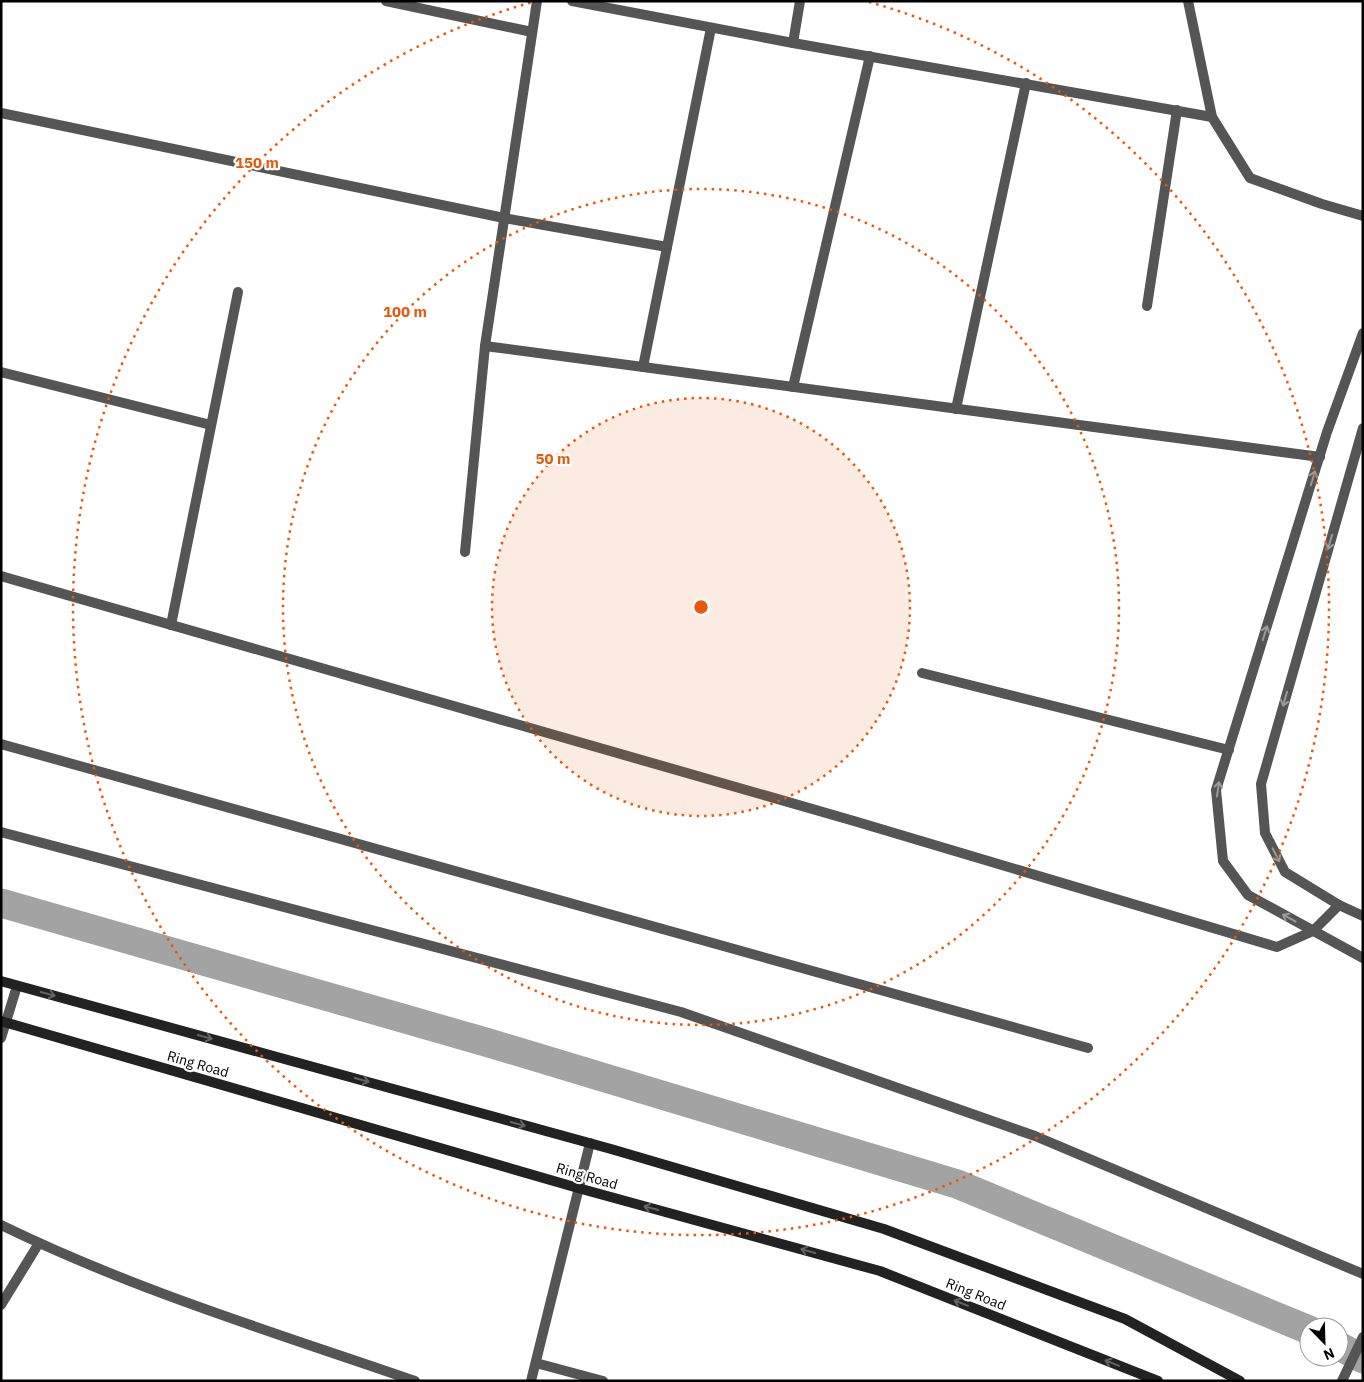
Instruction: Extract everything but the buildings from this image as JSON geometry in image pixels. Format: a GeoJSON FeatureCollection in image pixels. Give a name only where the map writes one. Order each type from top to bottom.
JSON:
{"type":"FeatureCollection","features":[{"type":"Feature","properties":{"kind":"main road"},"geometry":{"type":"LineString","coordinates":[[1,981],[590,1143],[884,1229],[1125,1319],[1240,1381]]}},
{"type":"Feature","properties":{"kind":"main road","name":"Ring Road"},"geometry":{"type":"LineString","coordinates":[[4,1022],[578,1188],[880,1271],[1158,1381]]}},
{"type":"Feature","properties":{"kind":"street"},"geometry":{"type":"LineString","coordinates":[[386,1],[532,32]]}},
{"type":"Feature","properties":{"kind":"street"},"geometry":{"type":"LineString","coordinates":[[465,552],[485,346],[537,1]]}},
{"type":"Feature","properties":{"kind":"street"},"geometry":{"type":"LineString","coordinates":[[572,1],[793,43],[1212,116]]}},
{"type":"Feature","properties":{"kind":"street"},"geometry":{"type":"LineString","coordinates":[[793,43],[800,1]]}},
{"type":"Feature","properties":{"kind":"street"},"geometry":{"type":"LineString","coordinates":[[1188,1],[1212,116],[1250,178],[1322,204],[1363,216]]}},
{"type":"Feature","properties":{"kind":"street"},"geometry":{"type":"LineString","coordinates":[[643,367],[711,28]]}},
{"type":"Feature","properties":{"kind":"street"},"geometry":{"type":"LineString","coordinates":[[793,387],[870,56]]}},
{"type":"Feature","properties":{"kind":"street"},"geometry":{"type":"LineString","coordinates":[[956,409],[1026,84]]}},
{"type":"Feature","properties":{"kind":"street"},"geometry":{"type":"LineString","coordinates":[[1147,306],[1177,110]]}},
{"type":"Feature","properties":{"kind":"street"},"geometry":{"type":"LineString","coordinates":[[1,114],[504,218],[667,247]]}},
{"type":"Feature","properties":{"kind":"street"},"geometry":{"type":"LineString","coordinates":[[171,625],[238,292]]}},
{"type":"Feature","properties":{"kind":"street"},"geometry":{"type":"LineString","coordinates":[[1363,333],[1320,457],[1216,790],[1223,861],[1248,895],[1363,958]]}},
{"type":"Feature","properties":{"kind":"street"},"geometry":{"type":"LineString","coordinates":[[485,346],[1320,457]]}},
{"type":"Feature","properties":{"kind":"street"},"geometry":{"type":"LineString","coordinates":[[1,372],[211,425]]}},
{"type":"Feature","properties":{"kind":"street"},"geometry":{"type":"LineString","coordinates":[[1363,428],[1261,784],[1265,833],[1285,872],[1339,905],[1363,916]]}},
{"type":"Feature","properties":{"kind":"street"},"geometry":{"type":"LineString","coordinates":[[1,576],[854,821],[1277,947],[1313,931],[1339,905]]}},
{"type":"Feature","properties":{"kind":"street"},"geometry":{"type":"LineString","coordinates":[[922,673],[1229,750]]}},
{"type":"Feature","properties":{"kind":"street"},"geometry":{"type":"LineString","coordinates":[[1,744],[1088,1048]]}},
{"type":"Feature","properties":{"kind":"street"},"geometry":{"type":"LineString","coordinates":[[1,832],[681,1012],[1035,1136],[1363,1274]]}},
{"type":"Feature","properties":{"kind":"street"},"geometry":{"type":"LineString","coordinates":[[1,1038],[4,1022],[17,986]]}},
{"type":"Feature","properties":{"kind":"street"},"geometry":{"type":"LineString","coordinates":[[531,1381],[590,1143]]}},
{"type":"Feature","properties":{"kind":"street"},"geometry":{"type":"LineString","coordinates":[[1,1225],[39,1243],[211,1312],[391,1377],[415,1381]]}},
{"type":"Feature","properties":{"kind":"street"},"geometry":{"type":"LineString","coordinates":[[3,1299],[39,1243]]}},
{"type":"Feature","properties":{"kind":"street"},"geometry":{"type":"LineString","coordinates":[[1342,1381],[1363,1337]]}},
{"type":"Feature","properties":{"kind":"street"},"geometry":{"type":"LineString","coordinates":[[536,1363],[603,1381]]}},
{"type":"Feature","properties":{"kind":"waterway"},"geometry":{"type":"LineString","coordinates":[[1,903],[489,1043],[957,1184],[1299,1326]]}},
{"type":"Feature","properties":{"kind":"waterway"},"geometry":{"type":"LineString","coordinates":[[1349,1351],[1363,1359]]}}]}
